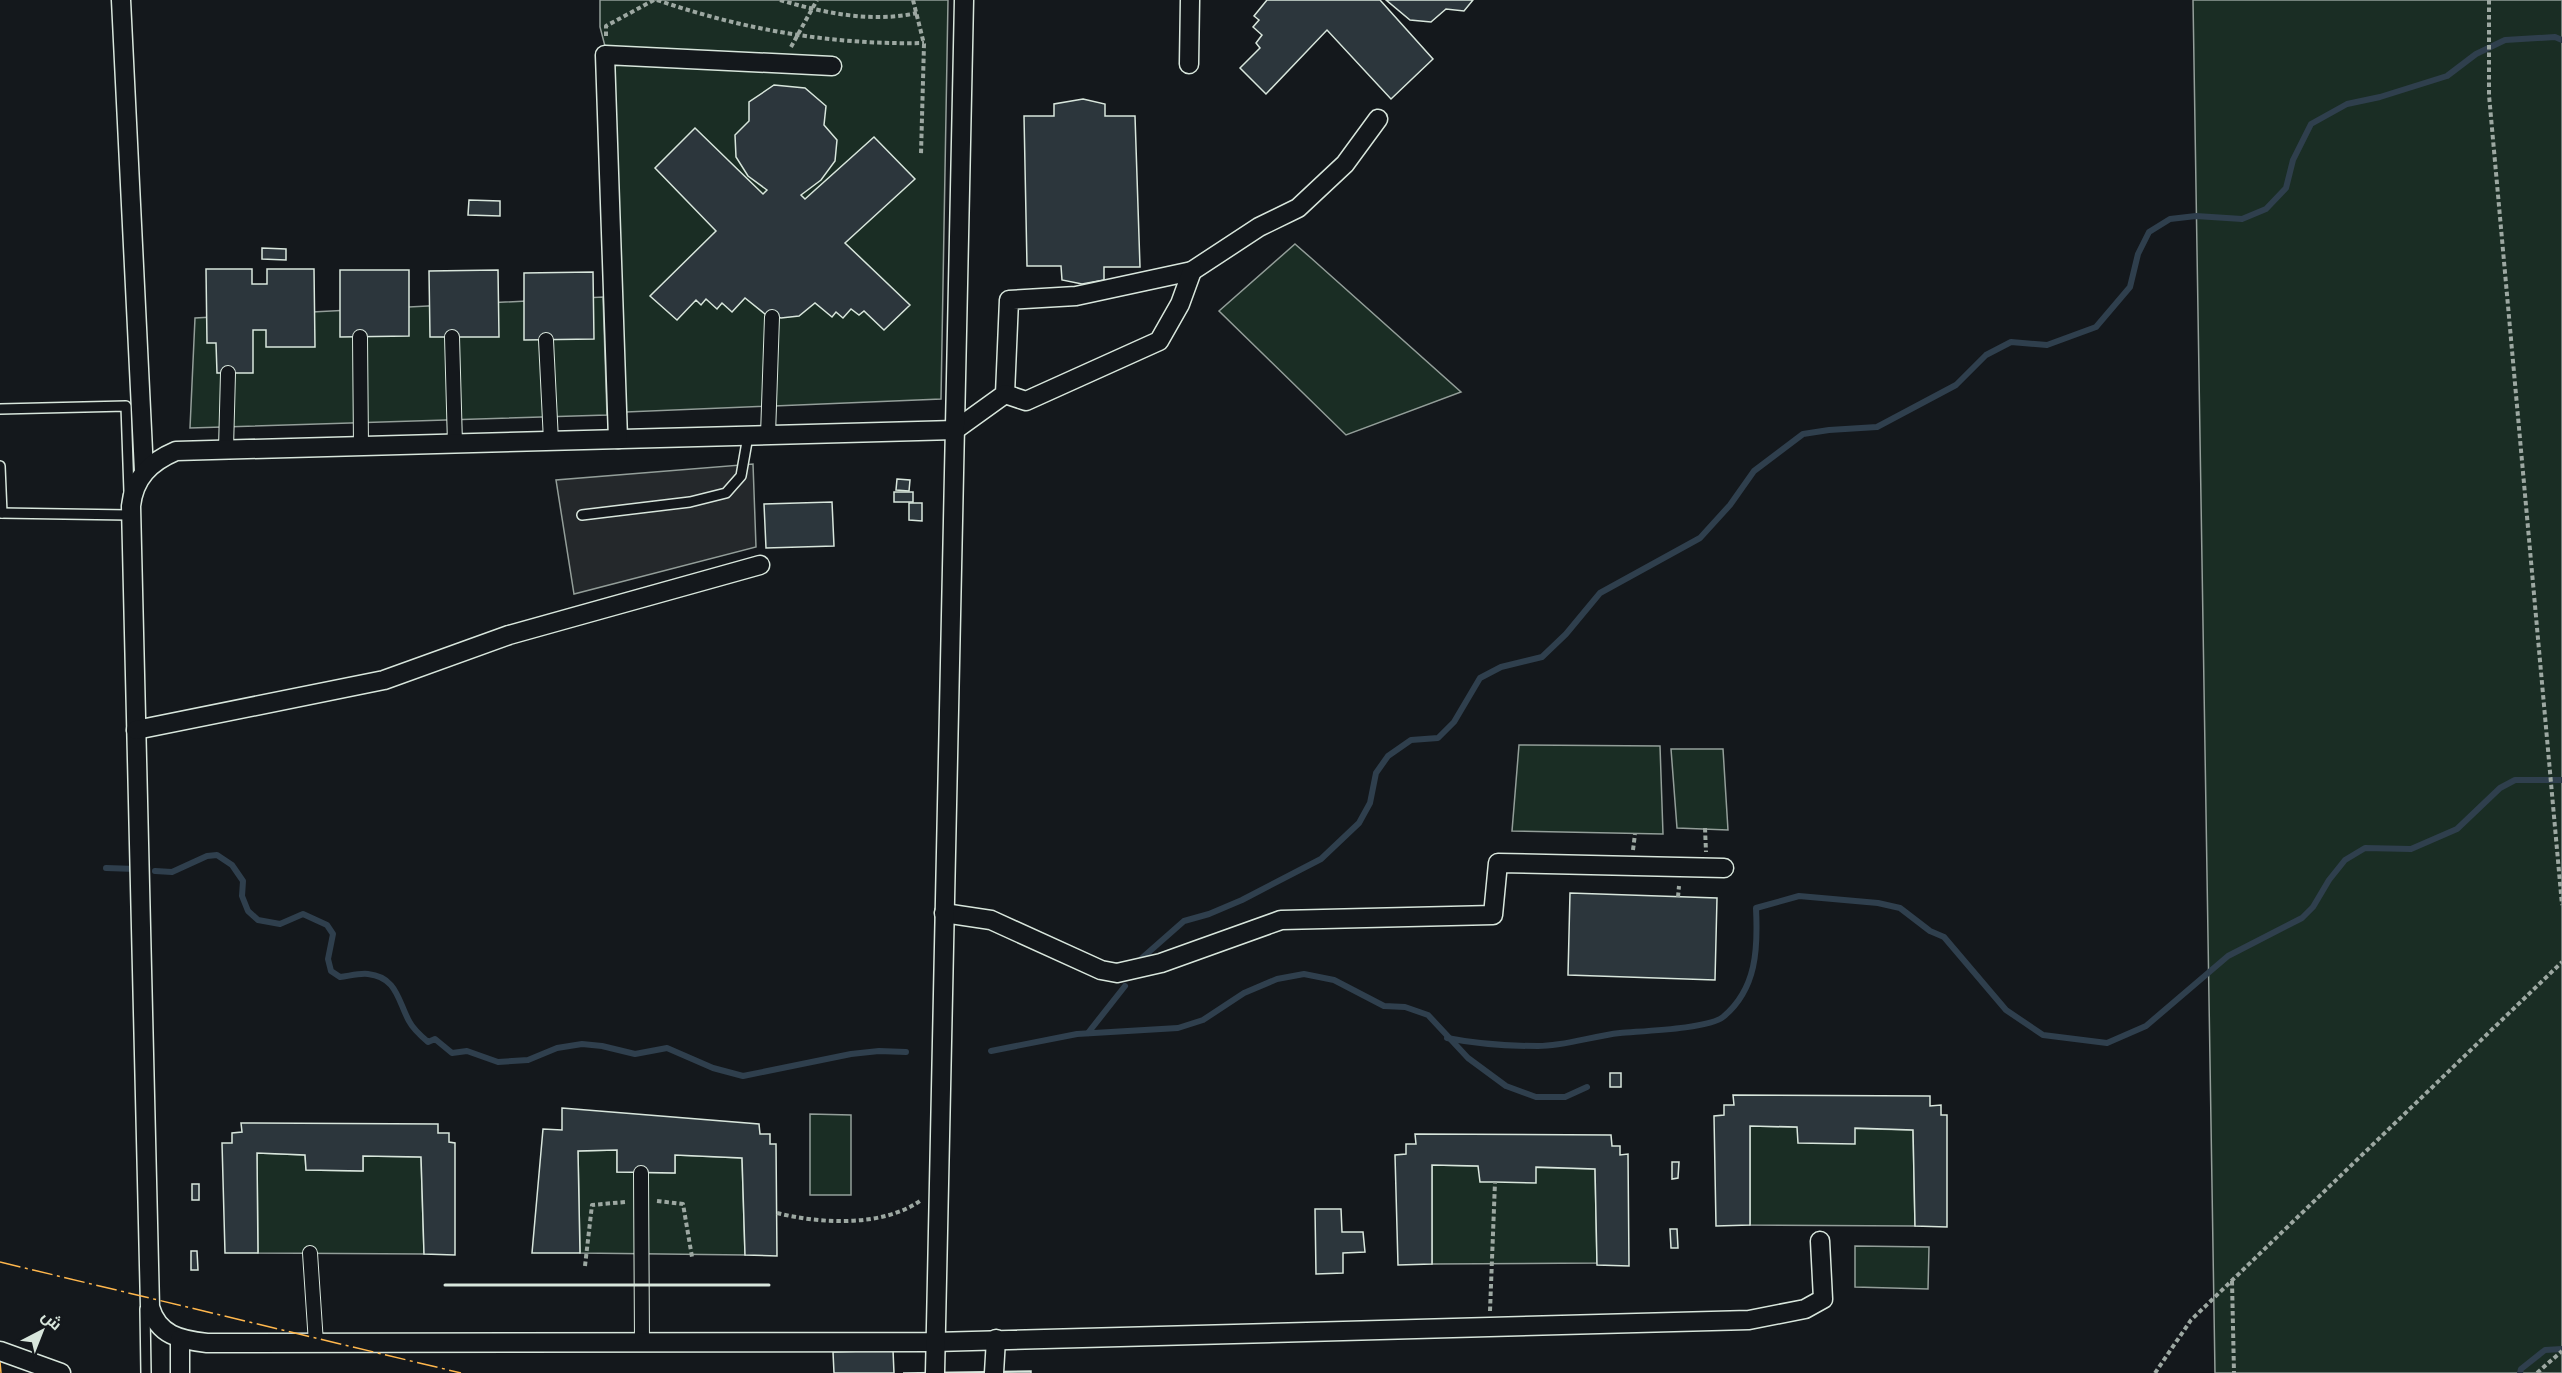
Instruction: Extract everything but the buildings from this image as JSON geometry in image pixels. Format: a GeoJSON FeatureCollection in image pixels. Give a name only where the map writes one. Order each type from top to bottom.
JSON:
{"type":"FeatureCollection","features":[{"type":"Feature","properties":{"kind":"street"},"geometry":{"type":"LineString","coordinates":[[121,0],[144,471]]}},
{"type":"Feature","properties":{"kind":"street"},"geometry":{"type":"LineString","coordinates":[[935,1373],[964,0]]}},
{"type":"Feature","properties":{"kind":"street"},"geometry":{"type":"LineString","coordinates":[[1189,64],[1190,0]]}},
{"type":"Feature","properties":{"kind":"street"},"geometry":{"type":"LineString","coordinates":[[618,440],[604,55],[832,66]]}},
{"type":"Feature","properties":{"kind":"street"},"geometry":{"type":"LineString","coordinates":[[1005,394],[1009,300],[1076,296],[1192,271],[1259,227],[1298,208],[1345,164],[1378,119]]}},
{"type":"Feature","properties":{"kind":"street"},"geometry":{"type":"LineString","coordinates":[[1005,394],[1026,400],[1159,341],[1180,304],[1192,271]]}},
{"type":"Feature","properties":{"kind":"street"},"geometry":{"type":"LineString","coordinates":[[768,435],[772,317]]}},
{"type":"Feature","properties":{"kind":"street"},"geometry":{"type":"LineString","coordinates":[[360,337],[361,446]]}},
{"type":"Feature","properties":{"kind":"street"},"geometry":{"type":"LineString","coordinates":[[452,337],[455,444]]}},
{"type":"Feature","properties":{"kind":"street"},"geometry":{"type":"LineString","coordinates":[[546,340],[551,441]]}},
{"type":"Feature","properties":{"kind":"street"},"geometry":{"type":"LineString","coordinates":[[226,449],[228,373]]}},
{"type":"Feature","properties":{"kind":"street"},"geometry":{"type":"LineString","coordinates":[[1005,394],[954,430],[176,451],[144,471],[137,482],[131,506],[150,1307],[160,1329],[180,1339],[207,1343],[935,1342],[1749,1320],[1804,1310],[1823,1299],[1820,1241]]}},
{"type":"Feature","properties":{"kind":"street"},"geometry":{"type":"LineString","coordinates":[[136,730],[384,680],[509,635],[760,565]]}},
{"type":"Feature","properties":{"kind":"street"},"geometry":{"type":"LineString","coordinates":[[944,913],[991,920],[1101,970],[1117,973],[1161,963],[1281,920],[1492,915],[1498,863],[1724,868]]}},
{"type":"Feature","properties":{"kind":"street"},"geometry":{"type":"LineString","coordinates":[[640,1173],[642,1342]]}},
{"type":"Feature","properties":{"kind":"street"},"geometry":{"type":"LineString","coordinates":[[310,1253],[316,1343]]}},
{"type":"Feature","properties":{"kind":"street"},"geometry":{"type":"LineString","coordinates":[[180,1339],[180,1373]]}},
{"type":"Feature","properties":{"kind":"street"},"geometry":{"type":"LineString","coordinates":[[994,1373],[996,1339]]}},
{"type":"Feature","properties":{"kind":"street"},"geometry":{"type":"LineString","coordinates":[[0,1351],[61,1373]]}},
{"type":"Feature","properties":{"kind":"lane"},"geometry":{"type":"LineString","coordinates":[[0,409],[126,406],[146,1373]]}},
{"type":"Feature","properties":{"kind":"lane"},"geometry":{"type":"LineString","coordinates":[[582,515],[690,502],[726,493],[741,476],[748,436]]}},
{"type":"Feature","properties":{"kind":"lane"},"geometry":{"type":"LineString","coordinates":[[0,466],[1,513],[129,515]]}},
{"type":"Feature","properties":{"kind":"path"},"geometry":{"type":"LineString","coordinates":[[604,55],[606,26],[656,0],[739,25],[798,35],[868,44],[924,43]]}},
{"type":"Feature","properties":{"kind":"path"},"geometry":{"type":"LineString","coordinates":[[780,0],[856,16],[898,17],[916,13]]}},
{"type":"Feature","properties":{"kind":"path"},"geometry":{"type":"LineString","coordinates":[[782,63],[818,0]]}},
{"type":"Feature","properties":{"kind":"path"},"geometry":{"type":"LineString","coordinates":[[913,0],[924,43],[921,154]]}},
{"type":"Feature","properties":{"kind":"path"},"geometry":{"type":"LineString","coordinates":[[2489,0],[2489,94],[2562,905]]}},
{"type":"Feature","properties":{"kind":"path"},"geometry":{"type":"LineString","coordinates":[[2155,1373],[2191,1320],[2562,962]]}},
{"type":"Feature","properties":{"kind":"path"},"geometry":{"type":"LineString","coordinates":[[1489,1327],[1495,1182]]}},
{"type":"Feature","properties":{"kind":"path"},"geometry":{"type":"LineString","coordinates":[[777,1213],[801,1219],[878,1218],[908,1209],[938,1189]]}},
{"type":"Feature","properties":{"kind":"path"},"geometry":{"type":"LineString","coordinates":[[2232,1281],[2234,1373]]}},
{"type":"Feature","properties":{"kind":"path"},"geometry":{"type":"LineString","coordinates":[[2537,1373],[2562,1351]]}},
{"type":"Feature","properties":{"kind":"green space"},"geometry":{"type":"Polygon","coordinates":[[[600,0],[948,0],[941,399],[626,412],[613,77],[600,27],[600,0]]]}},
{"type":"Feature","properties":{"kind":"green space"},"geometry":{"type":"Polygon","coordinates":[[[2193,0],[2562,0],[2562,1373],[2215,1373],[2193,0]]]}},
{"type":"Feature","properties":{"kind":"green space"},"geometry":{"type":"Polygon","coordinates":[[[1295,244],[1461,392],[1346,435],[1219,311],[1295,244]]]}},
{"type":"Feature","properties":{"kind":"green space"},"geometry":{"type":"Polygon","coordinates":[[[603,297],[607,415],[190,428],[195,318],[603,297]]]}},
{"type":"Feature","properties":{"kind":"green space"},"geometry":{"type":"Polygon","coordinates":[[[1519,745],[1660,746],[1663,834],[1512,831],[1519,745]]]}},
{"type":"Feature","properties":{"kind":"green space"},"geometry":{"type":"Polygon","coordinates":[[[1671,749],[1723,749],[1728,830],[1677,828],[1671,749]]]}},
{"type":"Feature","properties":{"kind":"green space"},"geometry":{"type":"Polygon","coordinates":[[[810,1114],[851,1115],[851,1195],[810,1195],[810,1114]]]}},
{"type":"Feature","properties":{"kind":"green space"},"geometry":{"type":"Polygon","coordinates":[[[1750,1126],[1913,1130],[1915,1226],[1750,1225],[1750,1126]]]}},
{"type":"Feature","properties":{"kind":"green space"},"geometry":{"type":"Polygon","coordinates":[[[617,1150],[617,1172],[675,1173],[675,1155],[742,1158],[745,1255],[580,1253],[578,1151],[617,1150]]]}},
{"type":"Feature","properties":{"kind":"green space"},"geometry":{"type":"Polygon","coordinates":[[[257,1153],[305,1155],[306,1170],[363,1171],[363,1156],[421,1157],[424,1254],[258,1253],[257,1153]]]}},
{"type":"Feature","properties":{"kind":"green space"},"geometry":{"type":"Polygon","coordinates":[[[1432,1165],[1595,1169],[1597,1263],[1432,1264],[1432,1165]]]}},
{"type":"Feature","properties":{"kind":"green space"},"geometry":{"type":"Polygon","coordinates":[[[1855,1246],[1929,1247],[1928,1289],[1855,1287],[1855,1246]]]}},
{"type":"Feature","properties":{"kind":"shaded area"},"geometry":{"type":"Polygon","coordinates":[[[753,464],[756,547],[574,594],[556,480],[753,464]]]}},
{"type":"Feature","properties":{"kind":"waterway"},"geometry":{"type":"LineString","coordinates":[[1142,958],[1184,921],[1209,914],[1242,900],[1321,859],[1359,823],[1370,803],[1376,773],[1388,756],[1411,740],[1438,738],[1454,722],[1480,678],[1501,667],[1542,657],[1566,634],[1600,593],[1700,538],[1730,505],[1754,471],[1803,434],[1877,427],[1956,385],[1986,355],[2011,342],[2047,345],[2096,327],[2130,287],[2138,254],[2149,232],[2170,219],[2196,216],[2242,219],[2266,209],[2286,188],[2293,160],[2311,124],[2347,104],[2380,97],[2447,76],[2476,54],[2505,40],[2555,37],[2562,40]]}},
{"type":"Feature","properties":{"kind":"waterway"},"geometry":{"type":"LineString","coordinates":[[1447,1038],[1492,1044],[1548,1046],[1610,1034],[1674,1029],[1715,1021],[1723,1017],[1734,1006],[1749,981],[1755,953],[1756,908],[1799,896],[1878,903],[1900,908],[1930,931],[1944,937],[2006,1010],[2043,1035],[2107,1043],[2146,1026],[2228,956],[2302,918],[2313,907],[2329,880],[2345,860],[2365,848],[2411,849],[2457,829],[2500,788],[2515,780],[2562,780]]}},
{"type":"Feature","properties":{"kind":"waterway"},"geometry":{"type":"LineString","coordinates":[[155,871],[172,872],[207,856],[217,855],[232,865],[243,881],[242,896],[248,911],[258,920],[280,924],[303,914],[327,925],[333,934],[328,959],[331,971],[340,977],[368,974],[385,980],[395,991],[415,1030],[428,1042],[435,1039],[452,1053],[467,1051],[498,1062],[528,1060],[557,1048],[582,1044],[635,1054],[667,1048],[713,1068],[743,1076],[851,1054],[879,1051],[906,1052]]}},
{"type":"Feature","properties":{"kind":"waterway"},"geometry":{"type":"LineString","coordinates":[[106,868],[136,869]]}},
{"type":"Feature","properties":{"kind":"waterway"},"geometry":{"type":"LineString","coordinates":[[991,1051],[1077,1034],[1178,1028],[1203,1020],[1244,993],[1277,979],[1304,974],[1334,980],[1384,1006],[1405,1007],[1428,1015],[1468,1058],[1506,1086],[1536,1097],[1565,1097],[1587,1087]]}},
{"type":"Feature","properties":{"kind":"waterway"},"geometry":{"type":"LineString","coordinates":[[1088,1033],[1125,986]]}},
{"type":"Feature","properties":{"kind":"waterway"},"geometry":{"type":"LineString","coordinates":[[2520,1373],[2521,1369],[2545,1350],[2562,1349]]}},
{"type":"Feature","properties":{"kind":"wall"},"geometry":{"type":"LineString","coordinates":[[445,1285],[769,1285]]}},
{"type":"Feature","properties":{"kind":"power"},"geometry":{"type":"LineString","coordinates":[[0,1262],[461,1373]]}},
{"type":"Feature","properties":{"kind":"power"},"geometry":{"type":"LineString","coordinates":[[0,1362],[1,1373]]}}]}
